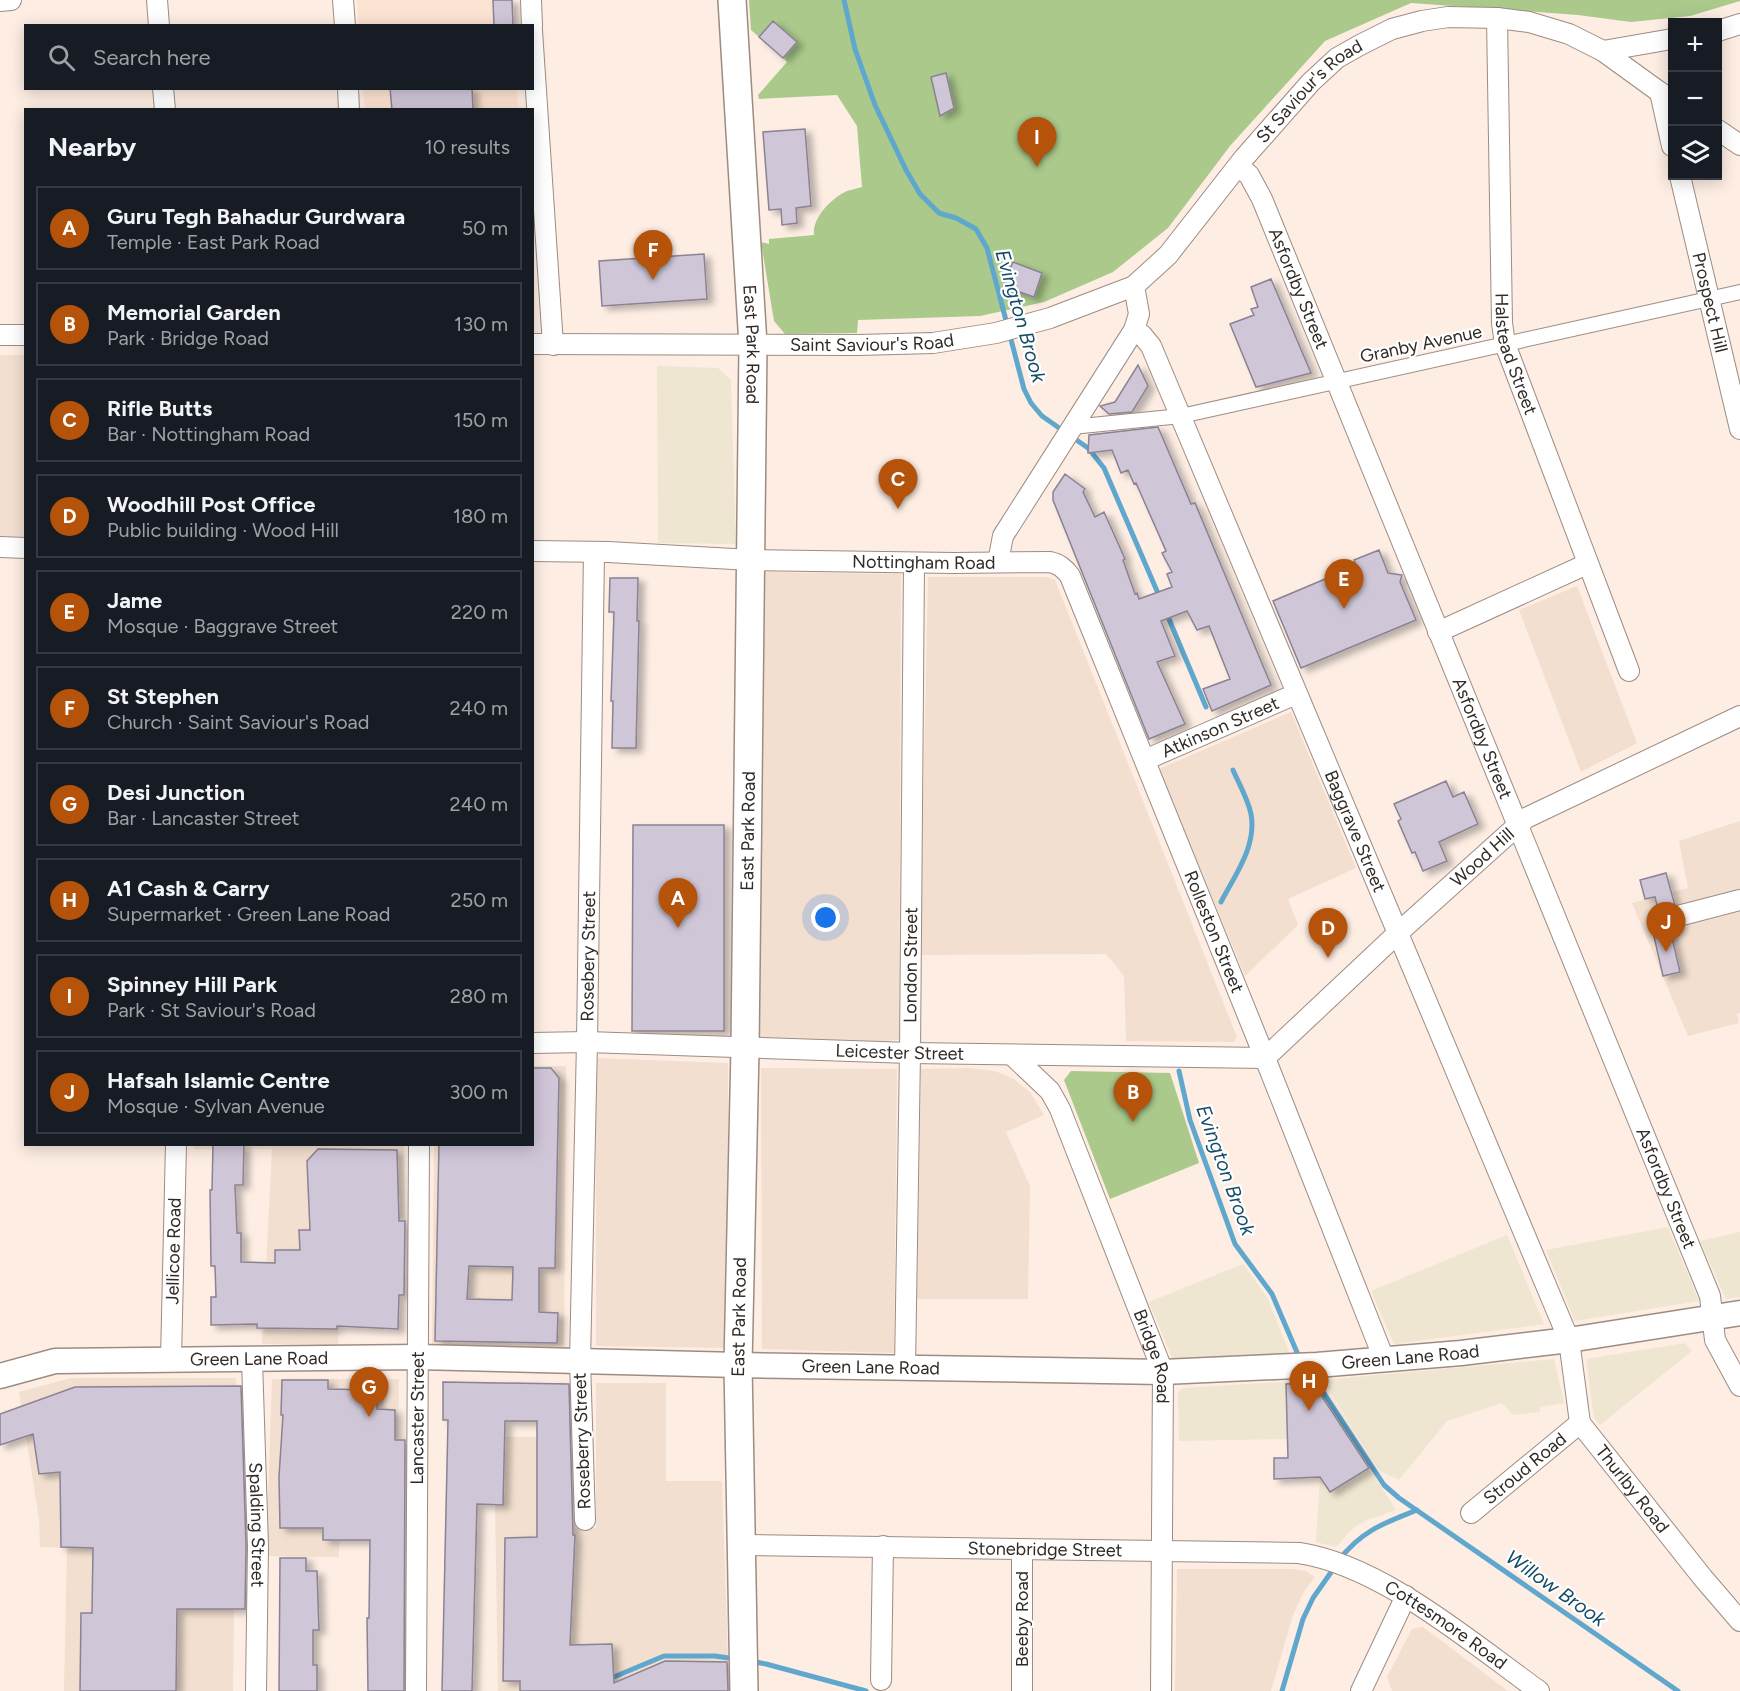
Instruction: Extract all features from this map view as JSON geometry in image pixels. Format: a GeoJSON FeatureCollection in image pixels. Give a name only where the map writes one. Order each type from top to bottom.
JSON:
{"type":"FeatureCollection","features":[{"type":"Feature","properties":{"kind":"main road","name":"East Park Road"},"geometry":{"type":"LineString","coordinates":[[732,0],[753,345],[745,1049],[738,1365],[744,1691]]}},
{"type":"Feature","properties":{"kind":"street"},"geometry":{"type":"LineString","coordinates":[[0,1],[11,0]]}},
{"type":"Feature","properties":{"kind":"street"},"geometry":{"type":"LineString","coordinates":[[157,0],[159,24]]}},
{"type":"Feature","properties":{"kind":"street"},"geometry":{"type":"LineString","coordinates":[[343,0],[345,24]]}},
{"type":"Feature","properties":{"kind":"street"},"geometry":{"type":"LineString","coordinates":[[531,0],[532,24]]}},
{"type":"Feature","properties":{"kind":"street","name":"St Saviour's Road"},"geometry":{"type":"LineString","coordinates":[[996,333],[1050,318],[1134,286],[1168,255],[1238,166],[1311,82],[1337,58],[1392,29],[1448,17],[1497,18],[1529,22],[1569,34],[1604,51],[1666,97]]}},
{"type":"Feature","properties":{"kind":"street","name":"Halstead Street"},"geometry":{"type":"LineString","coordinates":[[1497,18],[1502,323],[1505,344],[1629,671]]}},
{"type":"Feature","properties":{"kind":"street"},"geometry":{"type":"LineString","coordinates":[[1722,30],[1740,24]]}},
{"type":"Feature","properties":{"kind":"street"},"geometry":{"type":"LineString","coordinates":[[1604,51],[1668,40]]}},
{"type":"Feature","properties":{"kind":"street"},"geometry":{"type":"LineString","coordinates":[[534,61],[553,345]]}},
{"type":"Feature","properties":{"kind":"street"},"geometry":{"type":"LineString","coordinates":[[163,90],[165,108]]}},
{"type":"Feature","properties":{"kind":"street"},"geometry":{"type":"LineString","coordinates":[[348,90],[349,108]]}},
{"type":"Feature","properties":{"kind":"street"},"geometry":{"type":"LineString","coordinates":[[1666,97],[1670,126]]}},
{"type":"Feature","properties":{"kind":"street"},"geometry":{"type":"LineString","coordinates":[[1722,133],[1740,145]]}},
{"type":"Feature","properties":{"kind":"street","name":"Asfordby Street"},"geometry":{"type":"LineString","coordinates":[[1238,166],[1248,175],[1262,199],[1710,1296],[1715,1340],[1740,1386]]}},
{"type":"Feature","properties":{"kind":"street","name":"Prospect Hill"},"geometry":{"type":"LineString","coordinates":[[1681,180],[1740,429]]}},
{"type":"Feature","properties":{"kind":"street","name":"Nottingham Road"},"geometry":{"type":"LineString","coordinates":[[534,551],[751,560],[998,562],[1003,536],[1134,330],[1139,314],[1134,286]]}},
{"type":"Feature","properties":{"kind":"street","name":"Granby Avenue"},"geometry":{"type":"LineString","coordinates":[[1067,434],[1180,416],[1740,292]]}},
{"type":"Feature","properties":{"kind":"street","name":"Baggrave Street"},"geometry":{"type":"LineString","coordinates":[[1134,330],[1142,335],[1151,346],[1569,1340]]}},
{"type":"Feature","properties":{"kind":"street","name":"Saint Saviour's Road"},"geometry":{"type":"LineString","coordinates":[[534,344],[933,343],[996,333]]}},
{"type":"Feature","properties":{"kind":"street"},"geometry":{"type":"LineString","coordinates":[[0,335],[24,335]]}},
{"type":"Feature","properties":{"kind":"street"},"geometry":{"type":"LineString","coordinates":[[0,548],[24,548]]}},
{"type":"Feature","properties":{"kind":"street","name":"Rosebery Street"},"geometry":{"type":"LineString","coordinates":[[580,1361],[594,552]]}},
{"type":"Feature","properties":{"kind":"street","name":"Rolleston Street"},"geometry":{"type":"LineString","coordinates":[[998,562],[1050,562],[1059,564],[1070,576],[1384,1359]]}},
{"type":"Feature","properties":{"kind":"street","name":"London Street"},"geometry":{"type":"LineString","coordinates":[[905,1369],[914,563]]}},
{"type":"Feature","properties":{"kind":"street"},"geometry":{"type":"LineString","coordinates":[[1438,632],[1587,564]]}},
{"type":"Feature","properties":{"kind":"street","name":"Atkinson Street"},"geometry":{"type":"LineString","coordinates":[[1145,760],[1296,694]]}},
{"type":"Feature","properties":{"kind":"street","name":"Wood Hill"},"geometry":{"type":"LineString","coordinates":[[1265,1058],[1526,818],[1740,716]]}},
{"type":"Feature","properties":{"kind":"street"},"geometry":{"type":"LineString","coordinates":[[1682,915],[1740,900]]}},
{"type":"Feature","properties":{"kind":"street","name":"Leicester Street"},"geometry":{"type":"LineString","coordinates":[[534,1043],[587,1042],[910,1053],[1265,1058]]}},
{"type":"Feature","properties":{"kind":"street","name":"Bridge Road"},"geometry":{"type":"LineString","coordinates":[[1012,1055],[1050,1091],[1060,1109],[1163,1372],[1161,1691]]}},
{"type":"Feature","properties":{"kind":"street","name":"Jellicoe Road"},"geometry":{"type":"LineString","coordinates":[[171,1359],[176,1146]]}},
{"type":"Feature","properties":{"kind":"street","name":"Lancaster Street"},"geometry":{"type":"LineString","coordinates":[[416,1691],[419,1146]]}},
{"type":"Feature","properties":{"kind":"street","name":"Green Lane Road"},"geometry":{"type":"LineString","coordinates":[[0,1376],[55,1361],[418,1357],[905,1369],[1163,1372],[1308,1365],[1461,1353],[1569,1340],[1740,1312]]}},
{"type":"Feature","properties":{"kind":"street"},"geometry":{"type":"LineString","coordinates":[[1569,1340],[1580,1423]]}},
{"type":"Feature","properties":{"kind":"street","name":"Spalding Street"},"geometry":{"type":"LineString","coordinates":[[252,1359],[258,1546],[256,1691]]}},
{"type":"Feature","properties":{"kind":"street","name":"Roseberry Street"},"geometry":{"type":"LineString","coordinates":[[580,1361],[585,1520]]}},
{"type":"Feature","properties":{"kind":"street","name":"Stroud Road"},"geometry":{"type":"LineString","coordinates":[[1471,1514],[1580,1423]]}},
{"type":"Feature","properties":{"kind":"street","name":"Thurlby Road"},"geometry":{"type":"LineString","coordinates":[[1580,1423],[1740,1621]]}},
{"type":"Feature","properties":{"kind":"street","name":"Stonebridge Street"},"geometry":{"type":"LineString","coordinates":[[741,1545],[1299,1553],[1347,1568]]}},
{"type":"Feature","properties":{"kind":"street"},"geometry":{"type":"LineString","coordinates":[[881,1680],[883,1546]]}},
{"type":"Feature","properties":{"kind":"street","name":"Beeby Road"},"geometry":{"type":"LineString","coordinates":[[1022,1549],[1022,1690]]}},
{"type":"Feature","properties":{"kind":"street","name":"Cottesmore Road"},"geometry":{"type":"LineString","coordinates":[[1347,1568],[1406,1596],[1534,1689]]}},
{"type":"Feature","properties":{"kind":"street"},"geometry":{"type":"LineString","coordinates":[[1365,1688],[1406,1596]]}},
{"type":"Feature","properties":{"kind":"shaded area"},"geometry":{"type":"Polygon","coordinates":[[[357,0],[511,0],[512,24],[359,24],[357,0]]]}},
{"type":"Feature","properties":{"kind":"shaded area"},"geometry":{"type":"Polygon","coordinates":[[[363,90],[517,90],[518,108],[365,108],[363,90]]]}},
{"type":"Feature","properties":{"kind":"shaded area"},"geometry":{"type":"Polygon","coordinates":[[[0,355],[24,355],[24,537],[0,536],[0,355]]]}},
{"type":"Feature","properties":{"kind":"shaded area"},"geometry":{"type":"Polygon","coordinates":[[[657,366],[718,368],[731,380],[736,544],[658,543],[657,366]]]}},
{"type":"Feature","properties":{"kind":"shaded area"},"geometry":{"type":"Polygon","coordinates":[[[765,572],[901,574],[899,1040],[745,1049],[765,572]]]}},
{"type":"Feature","properties":{"kind":"shaded area"},"geometry":{"type":"Polygon","coordinates":[[[928,577],[1046,577],[1055,580],[1237,1037],[1234,1042],[1126,1041],[1124,976],[1106,954],[920,955],[928,577]]]}},
{"type":"Feature","properties":{"kind":"shaded area"},"geometry":{"type":"Polygon","coordinates":[[[1577,586],[1637,743],[1581,772],[1519,610],[1577,586]]]}},
{"type":"Feature","properties":{"kind":"shaded area"},"geometry":{"type":"Polygon","coordinates":[[[1291,712],[1356,868],[1288,899],[1298,925],[1245,976],[1159,769],[1291,712]]]}},
{"type":"Feature","properties":{"kind":"shaded area"},"geometry":{"type":"Polygon","coordinates":[[[1740,821],[1740,1013],[1737,1014],[1739,1023],[1688,1036],[1632,903],[1688,888],[1679,841],[1740,821]]]}},
{"type":"Feature","properties":{"kind":"shaded area"},"geometry":{"type":"Polygon","coordinates":[[[596,1058],[728,1063],[728,1348],[596,1346],[596,1058]]]}},
{"type":"Feature","properties":{"kind":"shaded area"},"geometry":{"type":"Polygon","coordinates":[[[534,1066],[566,1066],[564,1346],[432,1345],[434,1146],[534,1146],[534,1066]]]}},
{"type":"Feature","properties":{"kind":"shaded area"},"geometry":{"type":"Polygon","coordinates":[[[761,1068],[897,1069],[894,1353],[762,1349],[761,1068]]]}},
{"type":"Feature","properties":{"kind":"shaded area"},"geometry":{"type":"Polygon","coordinates":[[[968,1068],[995,1071],[1014,1079],[1030,1092],[1044,1115],[1006,1132],[1030,1186],[1028,1299],[917,1299],[921,1069],[968,1068]]]}},
{"type":"Feature","properties":{"kind":"shaded area"},"geometry":{"type":"Polygon","coordinates":[[[194,1146],[404,1146],[405,1218],[342,1217],[338,1345],[262,1344],[272,1149],[194,1149],[194,1146]]]}},
{"type":"Feature","properties":{"kind":"shaded area"},"geometry":{"type":"Polygon","coordinates":[[[1668,1227],[1699,1301],[1575,1321],[1546,1250],[1668,1227]]]}},
{"type":"Feature","properties":{"kind":"shaded area"},"geometry":{"type":"Polygon","coordinates":[[[1740,1232],[1740,1297],[1726,1299],[1700,1241],[1740,1232]]]}},
{"type":"Feature","properties":{"kind":"shaded area"},"geometry":{"type":"Polygon","coordinates":[[[1507,1235],[1544,1324],[1394,1344],[1371,1291],[1507,1235]]]}},
{"type":"Feature","properties":{"kind":"shaded area"},"geometry":{"type":"Polygon","coordinates":[[[1243,1264],[1267,1297],[1290,1354],[1173,1360],[1149,1302],[1243,1264]]]}},
{"type":"Feature","properties":{"kind":"shaded area"},"geometry":{"type":"Polygon","coordinates":[[[1685,1343],[1692,1351],[1600,1425],[1594,1418],[1586,1359],[1685,1343]]]}},
{"type":"Feature","properties":{"kind":"shaded area"},"geometry":{"type":"Polygon","coordinates":[[[1554,1359],[1564,1403],[1540,1407],[1540,1412],[1513,1415],[1502,1403],[1447,1421],[1399,1480],[1380,1471],[1323,1380],[1554,1359]]]}},
{"type":"Feature","properties":{"kind":"shaded area"},"geometry":{"type":"Polygon","coordinates":[[[71,1378],[236,1378],[233,1490],[233,1691],[64,1691],[67,1548],[40,1547],[39,1519],[19,1392],[71,1378]]]}},
{"type":"Feature","properties":{"kind":"shaded area"},"geometry":{"type":"Polygon","coordinates":[[[272,1379],[399,1379],[398,1438],[343,1438],[339,1557],[266,1556],[272,1379]]]}},
{"type":"Feature","properties":{"kind":"shaded area"},"geometry":{"type":"Polygon","coordinates":[[[1313,1380],[1396,1510],[1365,1521],[1353,1528],[1336,1547],[1316,1542],[1320,1478],[1274,1479],[1274,1458],[1288,1458],[1287,1439],[1179,1441],[1178,1392],[1183,1388],[1313,1380]]]}},
{"type":"Feature","properties":{"kind":"shaded area"},"geometry":{"type":"Polygon","coordinates":[[[596,1383],[666,1383],[666,1481],[722,1481],[729,1691],[498,1691],[494,1437],[574,1437],[575,1528],[596,1528],[596,1383]]]}},
{"type":"Feature","properties":{"kind":"shaded area"},"geometry":{"type":"Polygon","coordinates":[[[1177,1569],[1293,1569],[1306,1571],[1315,1577],[1303,1593],[1293,1615],[1271,1691],[1175,1691],[1177,1569]]]}},
{"type":"Feature","properties":{"kind":"shaded area"},"geometry":{"type":"Polygon","coordinates":[[[1423,1627],[1508,1691],[1392,1691],[1387,1677],[1412,1629],[1423,1627]]]}},
{"type":"Feature","properties":{"kind":"green space"},"geometry":{"type":"Polygon","coordinates":[[[749,0],[1740,0],[1690,16],[1631,22],[1578,15],[1411,3],[1325,41],[1230,146],[1168,228],[1113,272],[1044,302],[980,316],[858,320],[857,333],[785,334],[774,321],[761,242],[769,244],[769,239],[814,235],[819,217],[832,201],[843,193],[862,187],[857,126],[837,95],[759,99],[758,95],[787,62],[783,58],[797,42],[773,21],[759,37],[751,30],[749,0]]]}},
{"type":"Feature","properties":{"kind":"green space"},"geometry":{"type":"Polygon","coordinates":[[[1071,1071],[1170,1073],[1199,1163],[1110,1199],[1064,1080],[1071,1071]]]}},
{"type":"Feature","properties":{"kind":"building"},"geometry":{"type":"Polygon","coordinates":[[[493,0],[512,0],[513,24],[494,24],[493,0]]]}},
{"type":"Feature","properties":{"kind":"building"},"geometry":{"type":"Polygon","coordinates":[[[773,21],[797,42],[783,58],[759,37],[773,21]]]}},
{"type":"Feature","properties":{"kind":"building"},"geometry":{"type":"Polygon","coordinates":[[[946,73],[954,108],[940,116],[931,77],[946,73]]]}},
{"type":"Feature","properties":{"kind":"building"},"geometry":{"type":"Polygon","coordinates":[[[390,90],[472,90],[473,108],[392,108],[390,90]]]}},
{"type":"Feature","properties":{"kind":"building"},"geometry":{"type":"Polygon","coordinates":[[[805,129],[811,206],[796,208],[797,223],[782,225],[781,209],[769,210],[763,132],[805,129]]]}},
{"type":"Feature","properties":{"kind":"building"},"geometry":{"type":"Polygon","coordinates":[[[704,254],[707,299],[602,306],[599,261],[704,254]]]}},
{"type":"Feature","properties":{"kind":"building"},"geometry":{"type":"Polygon","coordinates":[[[1013,262],[1042,273],[1034,297],[1003,286],[1013,262]]]}},
{"type":"Feature","properties":{"kind":"building"},"geometry":{"type":"Polygon","coordinates":[[[1271,279],[1311,373],[1256,387],[1230,324],[1254,315],[1251,309],[1258,307],[1251,287],[1271,279]]]}},
{"type":"Feature","properties":{"kind":"building"},"geometry":{"type":"Polygon","coordinates":[[[1138,365],[1148,386],[1132,412],[1109,414],[1100,406],[1115,402],[1138,365]]]}},
{"type":"Feature","properties":{"kind":"building"},"geometry":{"type":"Polygon","coordinates":[[[1158,427],[1191,504],[1195,503],[1271,685],[1212,711],[1203,689],[1230,679],[1209,626],[1197,630],[1187,611],[1161,621],[1175,656],[1157,662],[1185,724],[1149,739],[1053,500],[1053,492],[1065,474],[1085,489],[1083,492],[1095,517],[1104,512],[1125,559],[1123,560],[1135,594],[1137,593],[1139,599],[1172,587],[1167,574],[1172,572],[1162,553],[1166,551],[1128,470],[1121,473],[1112,450],[1088,453],[1089,435],[1158,427]]]}},
{"type":"Feature","properties":{"kind":"building"},"geometry":{"type":"Polygon","coordinates":[[[1379,550],[1388,573],[1402,575],[1400,582],[1416,620],[1301,668],[1273,601],[1356,566],[1354,560],[1379,550]]]}},
{"type":"Feature","properties":{"kind":"building"},"geometry":{"type":"Polygon","coordinates":[[[610,578],[638,578],[636,748],[612,748],[614,612],[609,612],[610,578]]]}},
{"type":"Feature","properties":{"kind":"building"},"geometry":{"type":"Polygon","coordinates":[[[1446,781],[1453,797],[1464,792],[1478,824],[1439,842],[1447,861],[1423,871],[1398,821],[1401,819],[1394,804],[1446,781]]]}},
{"type":"Feature","properties":{"kind":"building"},"geometry":{"type":"Polygon","coordinates":[[[633,825],[724,825],[724,1031],[632,1031],[633,825]]]}},
{"type":"Feature","properties":{"kind":"building"},"geometry":{"type":"Polygon","coordinates":[[[1666,873],[1675,906],[1670,917],[1679,927],[1670,929],[1680,972],[1663,976],[1653,932],[1663,930],[1655,897],[1645,899],[1640,880],[1666,873]]]}},
{"type":"Feature","properties":{"kind":"building"},"geometry":{"type":"Polygon","coordinates":[[[534,1068],[551,1068],[559,1078],[555,1268],[539,1268],[539,1312],[558,1313],[557,1343],[435,1341],[439,1146],[534,1146],[534,1068]],[[469,1266],[467,1299],[512,1300],[513,1267],[469,1266]]]}},
{"type":"Feature","properties":{"kind":"building"},"geometry":{"type":"Polygon","coordinates":[[[213,1146],[244,1146],[243,1185],[235,1185],[237,1233],[241,1233],[241,1262],[275,1263],[275,1250],[300,1250],[299,1230],[310,1230],[307,1161],[318,1149],[397,1150],[399,1221],[405,1221],[404,1295],[399,1295],[398,1329],[337,1326],[337,1329],[257,1328],[257,1324],[211,1325],[211,1297],[216,1297],[215,1266],[211,1266],[210,1190],[212,1190],[213,1146]]]}},
{"type":"Feature","properties":{"kind":"building"},"geometry":{"type":"Polygon","coordinates":[[[282,1380],[328,1380],[328,1389],[377,1390],[377,1409],[395,1410],[395,1440],[405,1440],[404,1691],[368,1691],[367,1618],[369,1618],[370,1540],[323,1540],[323,1528],[280,1528],[282,1380]]]}},
{"type":"Feature","properties":{"kind":"building"},"geometry":{"type":"Polygon","coordinates":[[[443,1382],[569,1384],[573,1535],[575,1535],[570,1645],[612,1644],[614,1683],[665,1661],[727,1662],[728,1691],[520,1691],[520,1681],[503,1681],[505,1538],[537,1537],[537,1421],[505,1421],[503,1505],[477,1504],[472,1691],[442,1691],[448,1420],[443,1420],[443,1382]]]}},
{"type":"Feature","properties":{"kind":"building"},"geometry":{"type":"Polygon","coordinates":[[[1313,1383],[1369,1468],[1330,1492],[1320,1477],[1274,1479],[1274,1458],[1288,1458],[1286,1384],[1313,1383]]]}},
{"type":"Feature","properties":{"kind":"building"},"geometry":{"type":"Polygon","coordinates":[[[241,1386],[246,1546],[245,1609],[177,1609],[176,1691],[80,1691],[81,1613],[92,1613],[93,1548],[61,1547],[60,1472],[39,1474],[33,1434],[0,1445],[0,1414],[75,1387],[241,1386]]]}},
{"type":"Feature","properties":{"kind":"building"},"geometry":{"type":"Polygon","coordinates":[[[280,1558],[306,1558],[306,1571],[317,1571],[319,1630],[313,1630],[313,1665],[317,1665],[317,1691],[279,1691],[280,1558]]]}},
{"type":"Feature","properties":{"kind":"waterway","name":"Evington Brook"},"geometry":{"type":"LineString","coordinates":[[844,0],[855,49],[875,105],[906,170],[920,194],[939,213],[956,218],[976,229],[987,248],[1024,389],[1031,403],[1042,416],[1088,448],[1104,468],[1160,598]]}},
{"type":"Feature","properties":{"kind":"waterway","name":"Evington Brook"},"geometry":{"type":"LineString","coordinates":[[1166,612],[1206,707]]}},
{"type":"Feature","properties":{"kind":"waterway","name":"Evington Brook"},"geometry":{"type":"LineString","coordinates":[[1221,902],[1244,860],[1251,837],[1251,814],[1233,770]]}},
{"type":"Feature","properties":{"kind":"waterway","name":"Evington Brook"},"geometry":{"type":"LineString","coordinates":[[1179,1071],[1190,1120],[1235,1244],[1272,1294],[1299,1357]]}},
{"type":"Feature","properties":{"kind":"waterway","name":"Willow Brook"},"geometry":{"type":"LineString","coordinates":[[1310,1372],[1384,1485],[1399,1498],[1678,1691]]}},
{"type":"Feature","properties":{"kind":"waterway"},"geometry":{"type":"LineString","coordinates":[[1339,1560],[1356,1542],[1374,1529],[1417,1510]]}},
{"type":"Feature","properties":{"kind":"waterway"},"geometry":{"type":"LineString","coordinates":[[1282,1691],[1303,1619],[1313,1598],[1334,1568]]}},
{"type":"Feature","properties":{"kind":"waterway"},"geometry":{"type":"LineString","coordinates":[[609,1679],[664,1656],[715,1656],[736,1659]]}},
{"type":"Feature","properties":{"kind":"waterway"},"geometry":{"type":"LineString","coordinates":[[751,1661],[866,1691]]}},
{"type":"Feature","properties":{"kind":"place","name":"Spinney Hill Park"},"geometry":{"type":"Point","coordinates":[1037,167]}},
{"type":"Feature","properties":{"kind":"place","name":"St Stephen"},"geometry":{"type":"Point","coordinates":[653,280]}},
{"type":"Feature","properties":{"kind":"place","name":"Rifle Butts"},"geometry":{"type":"Point","coordinates":[898,509]}},
{"type":"Feature","properties":{"kind":"place","name":"Jame"},"geometry":{"type":"Point","coordinates":[1344,609]}},
{"type":"Feature","properties":{"kind":"place","name":"Guru Tegh Bahadur Gurdwara"},"geometry":{"type":"Point","coordinates":[678,928]}},
{"type":"Feature","properties":{"kind":"place","name":"Hafsah Islamic Centre"},"geometry":{"type":"Point","coordinates":[1666,952]}},
{"type":"Feature","properties":{"kind":"place","name":"Woodhill Post Office"},"geometry":{"type":"Point","coordinates":[1328,958]}},
{"type":"Feature","properties":{"kind":"place","name":"Memorial Garden"},"geometry":{"type":"Point","coordinates":[1133,1122]}},
{"type":"Feature","properties":{"kind":"place","name":"A1 Cash & Carry"},"geometry":{"type":"Point","coordinates":[1309,1411]}},
{"type":"Feature","properties":{"kind":"place","name":"Desi Junction"},"geometry":{"type":"Point","coordinates":[369,1417]}}]}
